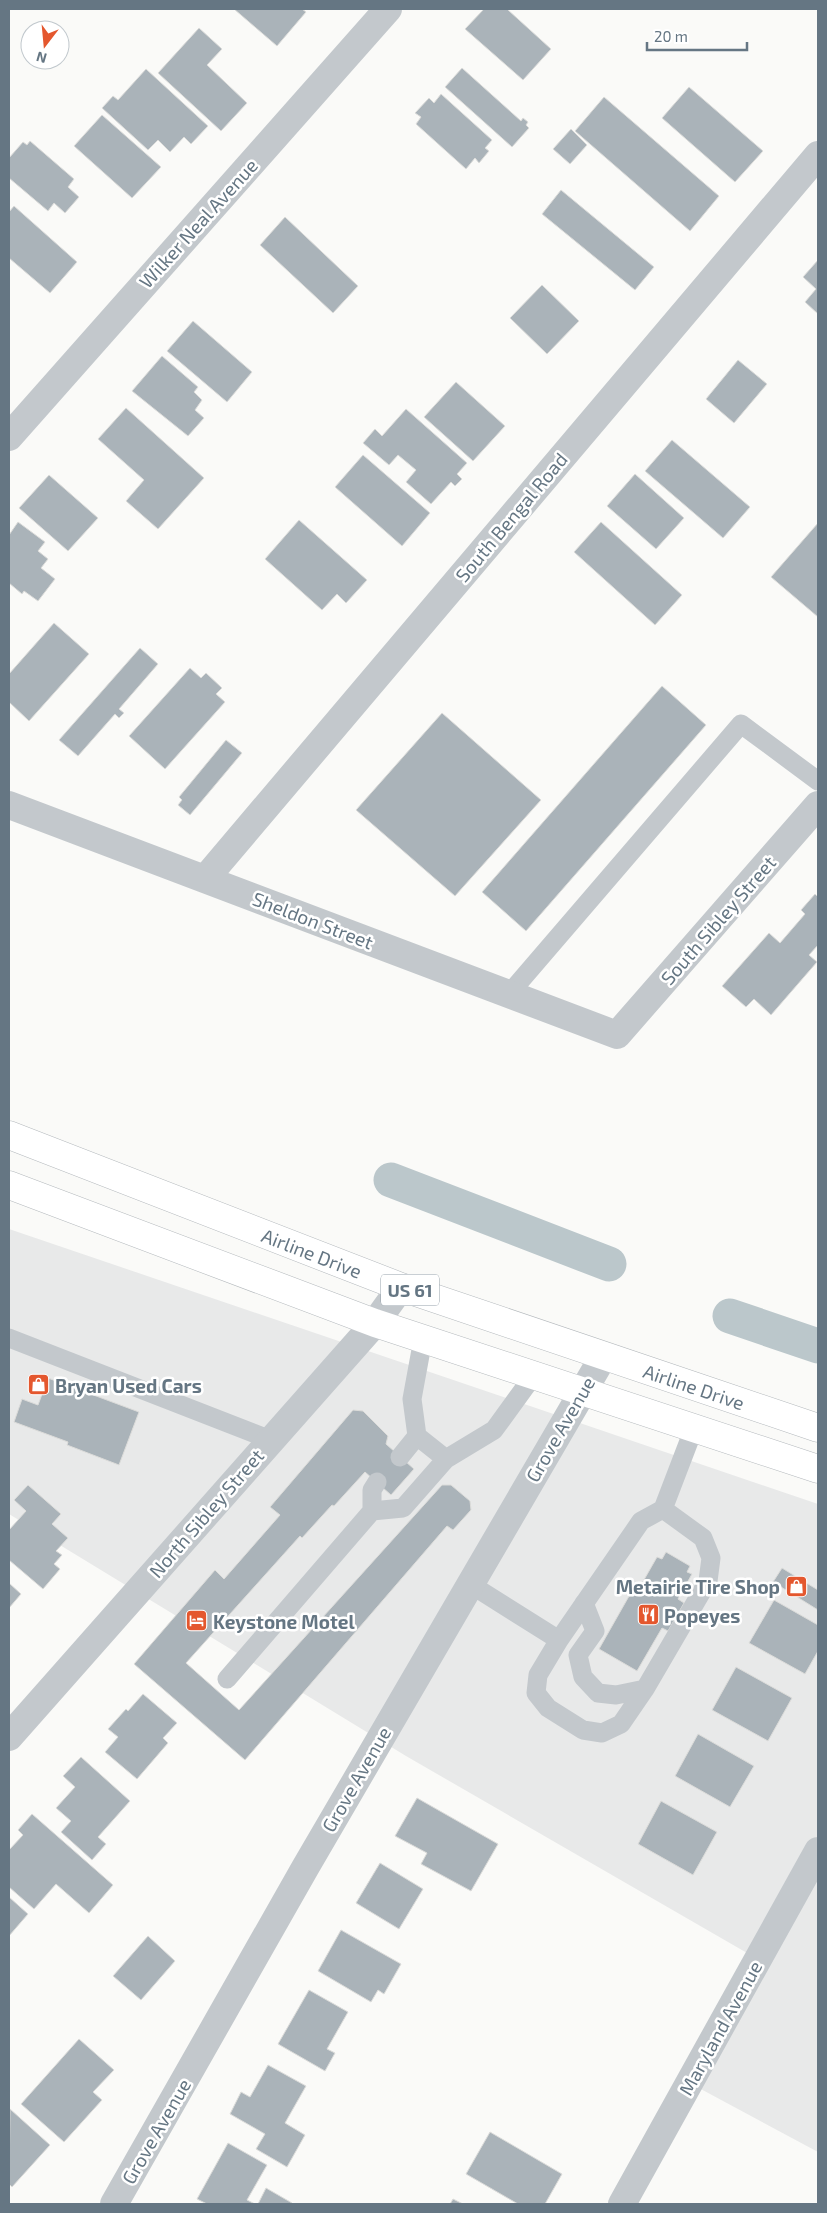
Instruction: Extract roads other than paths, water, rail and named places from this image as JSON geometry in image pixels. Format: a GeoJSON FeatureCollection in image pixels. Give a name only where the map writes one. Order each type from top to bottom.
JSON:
{"type":"FeatureCollection","features":[{"type":"Feature","properties":{"kind":"highway","name":"Airline Drive"},"geometry":{"type":"LineString","coordinates":[[9,1135],[401,1287],[603,1357],[818,1428]]}},
{"type":"Feature","properties":{"kind":"highway","name":"Airline Drive"},"geometry":{"type":"LineString","coordinates":[[9,1185],[375,1323],[818,1469]]}},
{"type":"Feature","properties":{"kind":"street","name":"Wilker Neal Avenue"},"geometry":{"type":"LineString","coordinates":[[9,437],[388,9]]}},
{"type":"Feature","properties":{"kind":"street","name":"South Bengal Road"},"geometry":{"type":"LineString","coordinates":[[204,879],[818,155]]}},
{"type":"Feature","properties":{"kind":"street","name":"Sheldon Street"},"geometry":{"type":"LineString","coordinates":[[9,805],[617,1035]]}},
{"type":"Feature","properties":{"kind":"street","name":"South Sibley Street"},"geometry":{"type":"LineString","coordinates":[[617,1035],[818,806]]}},
{"type":"Feature","properties":{"kind":"street","name":"North Sibley Street"},"geometry":{"type":"LineString","coordinates":[[9,1737],[375,1323],[401,1287]]}},
{"type":"Feature","properties":{"kind":"street","name":"Grove Avenue"},"geometry":{"type":"LineString","coordinates":[[114,2204],[305,1868],[603,1357]]}},
{"type":"Feature","properties":{"kind":"street","name":"Maryland Avenue"},"geometry":{"type":"LineString","coordinates":[[622,2204],[818,1852]]}},
{"type":"Feature","properties":{"kind":"lane"},"geometry":{"type":"LineString","coordinates":[[509,994],[741,724],[818,781]]}},
{"type":"Feature","properties":{"kind":"lane"},"geometry":{"type":"LineString","coordinates":[[9,1338],[271,1440]]}},
{"type":"Feature","properties":{"kind":"lane"},"geometry":{"type":"LineString","coordinates":[[423,1339],[412,1399],[417,1436],[446,1459]]}},
{"type":"Feature","properties":{"kind":"lane"},"geometry":{"type":"LineString","coordinates":[[372,1511],[403,1508],[446,1459],[494,1430],[534,1375]]}},
{"type":"Feature","properties":{"kind":"lane"},"geometry":{"type":"LineString","coordinates":[[663,1509],[703,1538],[711,1558],[708,1581],[645,1689],[621,1724],[602,1733],[583,1730],[548,1708],[536,1693],[538,1675],[559,1640],[641,1521],[663,1509],[694,1428]]}},
{"type":"Feature","properties":{"kind":"lane"},"geometry":{"type":"LineString","coordinates":[[400,1456],[417,1436]]}},
{"type":"Feature","properties":{"kind":"lane"},"geometry":{"type":"LineString","coordinates":[[227,1679],[372,1511],[372,1490],[377,1482]]}},
{"type":"Feature","properties":{"kind":"lane"},"geometry":{"type":"LineString","coordinates":[[470,1584],[559,1640]]}},
{"type":"Feature","properties":{"kind":"lane"},"geometry":{"type":"LineString","coordinates":[[584,1603],[595,1631],[578,1655],[583,1677],[598,1693],[616,1695],[645,1689]]}},
{"type":"Feature","properties":{"kind":"waterway"},"geometry":{"type":"LineString","coordinates":[[391,1180],[609,1264]]}},
{"type":"Feature","properties":{"kind":"waterway"},"geometry":{"type":"LineString","coordinates":[[730,1316],[818,1346]]}},
{"type":"Feature","properties":{"kind":"place","name":"Bryan Used Cars"},"geometry":{"type":"Point","coordinates":[39,1385]}},
{"type":"Feature","properties":{"kind":"place","name":"Metairie Tire Shop"},"geometry":{"type":"Point","coordinates":[796,1586]}},
{"type":"Feature","properties":{"kind":"place","name":"Popeyes"},"geometry":{"type":"Point","coordinates":[648,1615]}},
{"type":"Feature","properties":{"kind":"place","name":"Keystone Motel"},"geometry":{"type":"Point","coordinates":[197,1621]}}]}
